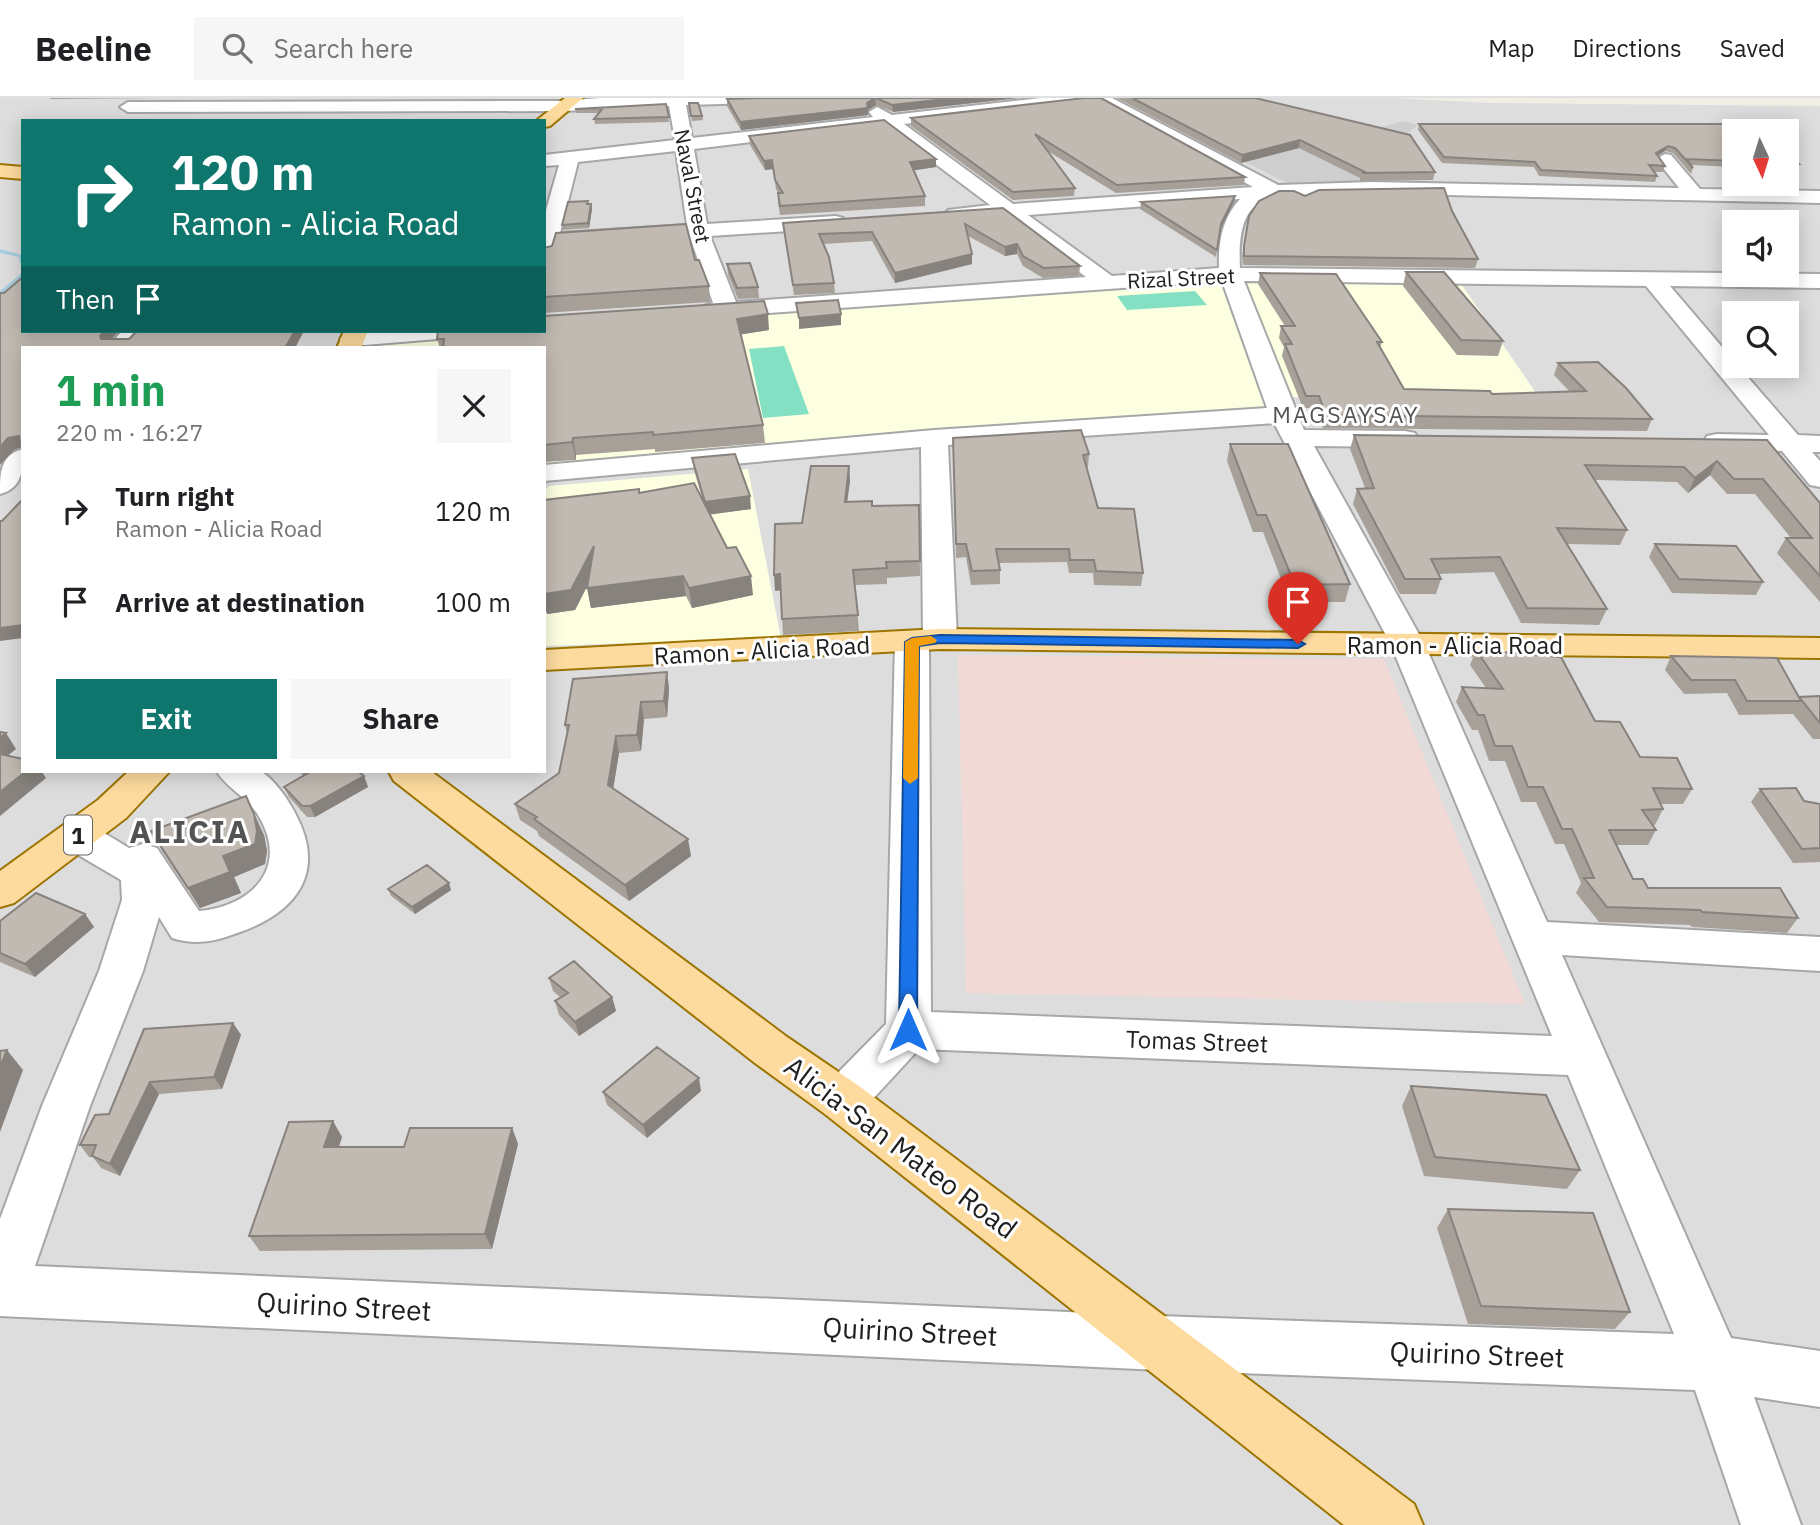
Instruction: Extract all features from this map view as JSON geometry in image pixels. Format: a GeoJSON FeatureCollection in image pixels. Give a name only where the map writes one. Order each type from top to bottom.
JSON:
{"type":"FeatureCollection","features":[{"type":"Feature","properties":{"kind":"main road"},"geometry":{"type":"LineString","coordinates":[[546,120],[569,103]]}},
{"type":"Feature","properties":{"kind":"main road"},"geometry":{"type":"LineString","coordinates":[[0,171],[21,173]]}},
{"type":"Feature","properties":{"kind":"main road","name":"Ramon - Alicia Road"},"geometry":{"type":"LineString","coordinates":[[546,660],[926,641],[1820,648]]}},
{"type":"Feature","properties":{"kind":"main road","name":"1"},"geometry":{"type":"LineString","coordinates":[[0,892],[89,827],[149,773]]}},
{"type":"Feature","properties":{"kind":"main road","name":"Alicia-San Mateo Road"},"geometry":{"type":"LineString","coordinates":[[408,773],[771,1050],[842,1100],[1394,1525]]}},
{"type":"Feature","properties":{"kind":"street"},"geometry":{"type":"LineString","coordinates":[[128,106],[365,102],[569,103],[758,98]]}},
{"type":"Feature","properties":{"kind":"street"},"geometry":{"type":"LineString","coordinates":[[862,98],[886,121],[1106,282]]}},
{"type":"Feature","properties":{"kind":"street"},"geometry":{"type":"LineString","coordinates":[[546,161],[1083,98]]}},
{"type":"Feature","properties":{"kind":"street"},"geometry":{"type":"LineString","coordinates":[[1100,98],[1275,191]]}},
{"type":"Feature","properties":{"kind":"street","name":"Naval Street"},"geometry":{"type":"LineString","coordinates":[[677,101],[698,231],[727,309]]}},
{"type":"Feature","properties":{"kind":"street"},"geometry":{"type":"LineString","coordinates":[[344,119],[365,102]]}},
{"type":"Feature","properties":{"kind":"street"},"geometry":{"type":"LineString","coordinates":[[570,159],[546,245],[861,220]]}},
{"type":"Feature","properties":{"kind":"street"},"geometry":{"type":"LineString","coordinates":[[1665,159],[1693,194]]}},
{"type":"Feature","properties":{"kind":"street"},"geometry":{"type":"LineString","coordinates":[[929,216],[1275,191],[1450,188],[1816,196]]}},
{"type":"Feature","properties":{"kind":"street"},"geometry":{"type":"LineString","coordinates":[[1275,191],[1249,201],[1233,227],[1228,252],[1230,274],[1289,426],[1408,645],[1714,1363],[1771,1525]]}},
{"type":"Feature","properties":{"kind":"street","name":"Rizal Street"},"geometry":{"type":"LineString","coordinates":[[688,312],[1230,274],[1820,281]]}},
{"type":"Feature","properties":{"kind":"street"},"geometry":{"type":"LineString","coordinates":[[1651,277],[1820,480]]}},
{"type":"Feature","properties":{"kind":"street"},"geometry":{"type":"LineString","coordinates":[[121,346],[133,333]]}},
{"type":"Feature","properties":{"kind":"street"},"geometry":{"type":"LineString","coordinates":[[352,339],[426,333]]}},
{"type":"Feature","properties":{"kind":"street"},"geometry":{"type":"LineString","coordinates":[[546,473],[934,438],[1289,426],[1432,439]]}},
{"type":"Feature","properties":{"kind":"street"},"geometry":{"type":"LineString","coordinates":[[842,1100],[908,1030],[934,438]]}},
{"type":"Feature","properties":{"kind":"street"},"geometry":{"type":"LineString","coordinates":[[1693,442],[1820,444]]}},
{"type":"Feature","properties":{"kind":"street"},"geometry":{"type":"LineString","coordinates":[[0,485],[21,459]]}},
{"type":"Feature","properties":{"kind":"street"},"geometry":{"type":"LineString","coordinates":[[89,827],[149,864],[174,910],[187,927],[210,926],[258,909],[279,892],[288,876],[290,856],[287,830],[260,790],[237,773]]}},
{"type":"Feature","properties":{"kind":"street"},"geometry":{"type":"LineString","coordinates":[[0,1290],[66,1106],[121,971],[143,900],[141,873],[89,827]]}},
{"type":"Feature","properties":{"kind":"street"},"geometry":{"type":"LineString","coordinates":[[1533,936],[1820,954]]}},
{"type":"Feature","properties":{"kind":"street","name":"Tomas Street"},"geometry":{"type":"LineString","coordinates":[[908,1030],[1583,1056]]}},
{"type":"Feature","properties":{"kind":"street","name":"Quirino Street"},"geometry":{"type":"LineString","coordinates":[[0,1290],[1159,1343],[1714,1363],[1820,1379]]}},
{"type":"Feature","properties":{"kind":"shaded area"},"geometry":{"type":"Polygon","coordinates":[[[0,98],[1390,98],[1491,103],[1820,106],[1820,1525],[0,1525],[0,98]]]}},
{"type":"Feature","properties":{"kind":"shaded area"},"geometry":{"type":"Polygon","coordinates":[[[1404,121],[1418,125],[1380,154],[1377,164],[1358,183],[1291,185],[1245,162],[1404,121]]]}},
{"type":"Feature","properties":{"kind":"shaded area"},"geometry":{"type":"Polygon","coordinates":[[[1243,276],[1457,278],[1543,403],[1289,397],[1243,276]]]}},
{"type":"Feature","properties":{"kind":"shaded area"},"geometry":{"type":"Polygon","coordinates":[[[1225,278],[1270,411],[546,471],[546,346],[368,346],[370,340],[546,333],[546,327],[1225,278]]]}},
{"type":"Feature","properties":{"kind":"shaded area"},"geometry":{"type":"Polygon","coordinates":[[[748,469],[781,638],[546,646],[546,490],[549,486],[748,469]]]}},
{"type":"Feature","properties":{"kind":"shaded area"},"geometry":{"type":"Polygon","coordinates":[[[958,655],[1384,659],[1525,1004],[966,993],[958,655]]]}},
{"type":"Feature","properties":{"kind":"green space"},"geometry":{"type":"Polygon","coordinates":[[[1195,291],[1207,305],[1127,310],[1117,296],[1195,291]]]}},
{"type":"Feature","properties":{"kind":"green space"},"geometry":{"type":"Polygon","coordinates":[[[784,346],[809,414],[763,418],[749,349],[784,346]]]}},
{"type":"Feature","properties":{"kind":"building"},"geometry":{"type":"Polygon","coordinates":[[[875,98],[867,103],[868,108],[740,122],[727,99],[875,98]]]}},
{"type":"Feature","properties":{"kind":"building"},"geometry":{"type":"Polygon","coordinates":[[[876,98],[955,98],[892,105],[876,98]]]}},
{"type":"Feature","properties":{"kind":"building"},"geometry":{"type":"Polygon","coordinates":[[[1101,98],[1245,177],[1117,185],[1035,134],[1075,188],[1013,192],[911,118],[1101,98]]]}},
{"type":"Feature","properties":{"kind":"building"},"geometry":{"type":"Polygon","coordinates":[[[1132,98],[1255,98],[1410,135],[1435,172],[1362,173],[1365,172],[1300,140],[1242,155],[1132,98]]]}},
{"type":"Feature","properties":{"kind":"building"},"geometry":{"type":"Polygon","coordinates":[[[689,103],[698,103],[702,116],[691,116],[689,103]]]}},
{"type":"Feature","properties":{"kind":"building"},"geometry":{"type":"Polygon","coordinates":[[[666,104],[669,117],[594,119],[603,108],[575,109],[666,104]]]}},
{"type":"Feature","properties":{"kind":"building"},"geometry":{"type":"Polygon","coordinates":[[[884,120],[936,159],[910,162],[925,196],[780,206],[778,193],[783,193],[775,180],[772,160],[764,161],[749,136],[884,120]]]}},
{"type":"Feature","properties":{"kind":"building"},"geometry":{"type":"Polygon","coordinates":[[[1419,124],[1722,124],[1722,160],[1687,159],[1693,168],[1675,148],[1668,146],[1656,153],[1665,166],[1649,165],[1657,176],[1541,170],[1535,162],[1444,157],[1419,124]]]}},
{"type":"Feature","properties":{"kind":"building"},"geometry":{"type":"Polygon","coordinates":[[[1444,188],[1452,211],[1478,259],[1244,256],[1249,216],[1259,201],[1279,191],[1294,191],[1305,196],[1319,190],[1444,188]]]}},
{"type":"Feature","properties":{"kind":"building"},"geometry":{"type":"Polygon","coordinates":[[[1235,196],[1221,224],[1217,250],[1141,202],[1235,196]]]}},
{"type":"Feature","properties":{"kind":"building"},"geometry":{"type":"Polygon","coordinates":[[[588,201],[587,204],[591,204],[588,223],[562,225],[568,202],[588,201]]]}},
{"type":"Feature","properties":{"kind":"building"},"geometry":{"type":"Polygon","coordinates":[[[1003,208],[1080,266],[1044,268],[1023,256],[1017,244],[1005,247],[965,224],[972,254],[895,273],[872,232],[819,234],[829,257],[834,283],[793,285],[783,223],[1003,208]]]}},
{"type":"Feature","properties":{"kind":"building"},"geometry":{"type":"Polygon","coordinates":[[[686,224],[695,260],[699,260],[709,286],[546,297],[546,248],[552,246],[556,233],[686,224]]]}},
{"type":"Feature","properties":{"kind":"building"},"geometry":{"type":"Polygon","coordinates":[[[750,263],[758,287],[737,288],[727,264],[750,263]]]}},
{"type":"Feature","properties":{"kind":"building"},"geometry":{"type":"Polygon","coordinates":[[[1406,272],[1444,272],[1503,341],[1461,340],[1406,272]]]}},
{"type":"Feature","properties":{"kind":"building"},"geometry":{"type":"Polygon","coordinates":[[[1260,273],[1336,274],[1382,342],[1377,342],[1404,389],[1490,391],[1492,394],[1586,391],[1558,363],[1598,362],[1626,388],[1652,419],[1326,415],[1319,396],[1306,396],[1285,344],[1292,344],[1281,326],[1295,326],[1260,273]]]}},
{"type":"Feature","properties":{"kind":"building"},"geometry":{"type":"Polygon","coordinates":[[[21,279],[21,333],[103,333],[101,339],[129,339],[135,333],[294,333],[286,346],[21,346],[21,443],[19,436],[8,438],[0,447],[0,293],[4,293],[21,279]]]}},
{"type":"Feature","properties":{"kind":"building"},"geometry":{"type":"Polygon","coordinates":[[[838,300],[841,314],[799,318],[796,303],[838,300]]]}},
{"type":"Feature","properties":{"kind":"building"},"geometry":{"type":"Polygon","coordinates":[[[764,301],[768,314],[737,319],[763,425],[653,435],[653,432],[573,438],[572,442],[546,445],[546,346],[443,346],[444,339],[437,339],[438,333],[546,333],[546,316],[764,301]]]}},
{"type":"Feature","properties":{"kind":"building"},"geometry":{"type":"Polygon","coordinates":[[[1081,430],[1089,454],[1083,455],[1098,508],[1134,509],[1143,573],[1096,571],[1094,560],[1070,560],[1069,549],[996,549],[1000,570],[972,571],[966,544],[956,544],[953,438],[1081,430]]]}},
{"type":"Feature","properties":{"kind":"building"},"geometry":{"type":"Polygon","coordinates":[[[1354,435],[1767,440],[1820,503],[1820,576],[1786,538],[1812,538],[1763,479],[1734,479],[1717,461],[1695,478],[1684,467],[1585,465],[1627,530],[1557,528],[1607,609],[1527,608],[1500,557],[1431,559],[1441,579],[1405,579],[1357,489],[1374,488],[1354,435]]]}},
{"type":"Feature","properties":{"kind":"building"},"geometry":{"type":"Polygon","coordinates":[[[1230,444],[1288,444],[1350,584],[1295,585],[1266,515],[1257,515],[1230,444]]]}},
{"type":"Feature","properties":{"kind":"building"},"geometry":{"type":"Polygon","coordinates":[[[735,454],[750,496],[705,502],[692,458],[735,454]]]}},
{"type":"Feature","properties":{"kind":"building"},"geometry":{"type":"Polygon","coordinates":[[[811,466],[849,466],[845,502],[872,501],[872,506],[919,505],[920,561],[886,562],[887,568],[853,570],[858,615],[782,619],[780,574],[774,575],[775,524],[802,523],[811,466]]]}},
{"type":"Feature","properties":{"kind":"building"},"geometry":{"type":"Polygon","coordinates":[[[694,483],[727,548],[736,547],[751,576],[689,588],[683,576],[587,588],[594,546],[571,590],[546,594],[546,500],[639,489],[639,493],[694,483]]]}},
{"type":"Feature","properties":{"kind":"building"},"geometry":{"type":"Polygon","coordinates":[[[21,501],[21,625],[0,628],[0,521],[21,501]]]}},
{"type":"Feature","properties":{"kind":"building"},"geometry":{"type":"Polygon","coordinates":[[[1655,544],[1736,546],[1763,582],[1679,579],[1655,544]]]}},
{"type":"Feature","properties":{"kind":"building"},"geometry":{"type":"Polygon","coordinates":[[[1476,650],[1561,657],[1595,721],[1620,722],[1640,757],[1677,758],[1692,789],[1653,788],[1663,809],[1642,810],[1656,830],[1609,830],[1633,879],[1643,879],[1648,888],[1780,888],[1798,918],[1700,910],[1607,907],[1584,878],[1594,878],[1572,829],[1562,829],[1543,787],[1528,787],[1512,746],[1495,746],[1484,715],[1478,715],[1462,687],[1503,689],[1476,650]]]}},
{"type":"Feature","properties":{"kind":"building"},"geometry":{"type":"Polygon","coordinates":[[[1671,656],[1777,658],[1801,701],[1747,701],[1735,680],[1691,680],[1671,656]]]}},
{"type":"Feature","properties":{"kind":"building"},"geometry":{"type":"Polygon","coordinates":[[[667,672],[664,701],[641,702],[637,735],[616,736],[608,785],[688,839],[625,885],[534,819],[537,817],[515,804],[559,773],[569,725],[565,725],[573,679],[667,672]]]}},
{"type":"Feature","properties":{"kind":"building"},"geometry":{"type":"Polygon","coordinates":[[[1820,696],[1820,723],[1799,697],[1820,696]]]}},
{"type":"Feature","properties":{"kind":"building"},"geometry":{"type":"Polygon","coordinates":[[[0,754],[21,759],[21,773],[24,773],[0,792],[0,754]]]}},
{"type":"Feature","properties":{"kind":"building"},"geometry":{"type":"Polygon","coordinates":[[[308,773],[360,773],[364,776],[310,806],[302,806],[284,787],[308,773]]]}},
{"type":"Feature","properties":{"kind":"building"},"geometry":{"type":"Polygon","coordinates":[[[1796,788],[1804,801],[1820,804],[1820,848],[1802,849],[1760,789],[1796,788]]]}},
{"type":"Feature","properties":{"kind":"building"},"geometry":{"type":"Polygon","coordinates":[[[246,796],[254,814],[257,831],[255,844],[223,856],[230,872],[188,888],[151,831],[246,796]]]}},
{"type":"Feature","properties":{"kind":"building"},"geometry":{"type":"Polygon","coordinates":[[[427,865],[449,883],[412,907],[388,889],[427,865]]]}},
{"type":"Feature","properties":{"kind":"building"},"geometry":{"type":"Polygon","coordinates":[[[36,893],[85,914],[25,964],[0,953],[0,921],[36,893]]]}},
{"type":"Feature","properties":{"kind":"building"},"geometry":{"type":"Polygon","coordinates":[[[574,961],[612,997],[575,1022],[555,1001],[568,993],[549,978],[574,961]]]}},
{"type":"Feature","properties":{"kind":"building"},"geometry":{"type":"Polygon","coordinates":[[[233,1023],[214,1077],[150,1082],[110,1164],[92,1156],[96,1145],[80,1145],[95,1115],[109,1114],[144,1029],[233,1023]]]}},
{"type":"Feature","properties":{"kind":"building"},"geometry":{"type":"Polygon","coordinates":[[[657,1047],[699,1078],[643,1125],[603,1092],[657,1047]]]}},
{"type":"Feature","properties":{"kind":"building"},"geometry":{"type":"Polygon","coordinates":[[[7,1050],[0,1067],[0,1051],[7,1050]]]}},
{"type":"Feature","properties":{"kind":"building"},"geometry":{"type":"Polygon","coordinates":[[[1411,1086],[1546,1095],[1580,1170],[1435,1157],[1411,1086]]]}},
{"type":"Feature","properties":{"kind":"building"},"geometry":{"type":"Polygon","coordinates":[[[333,1121],[324,1147],[404,1147],[410,1128],[512,1128],[485,1234],[249,1236],[289,1122],[333,1121]]]}},
{"type":"Feature","properties":{"kind":"building"},"geometry":{"type":"Polygon","coordinates":[[[1448,1209],[1593,1213],[1630,1312],[1481,1306],[1448,1209]]]}},
{"type":"Feature","properties":{"kind":"waterway"},"geometry":{"type":"LineString","coordinates":[[0,251],[21,256]]}},
{"type":"Feature","properties":{"kind":"waterway"},"geometry":{"type":"LineString","coordinates":[[0,294],[21,276]]}},
{"type":"Feature","properties":{"kind":"slow traffic"},"geometry":{"type":"LineString","coordinates":[[910,778],[912,642],[931,640]]}},
{"type":"Feature","properties":{"kind":"district","name":"MAGSAYSAY"},"geometry":{"type":"Point","coordinates":[1346,414]}},
{"type":"Feature","properties":{"kind":"district","name":"ALICIA"},"geometry":{"type":"Point","coordinates":[190,831]}},
{"type":"Feature","properties":{"kind":"route"},"geometry":{"type":"LineString","coordinates":[[908,1030],[912,642],[940,639],[1298,644]]}}]}
